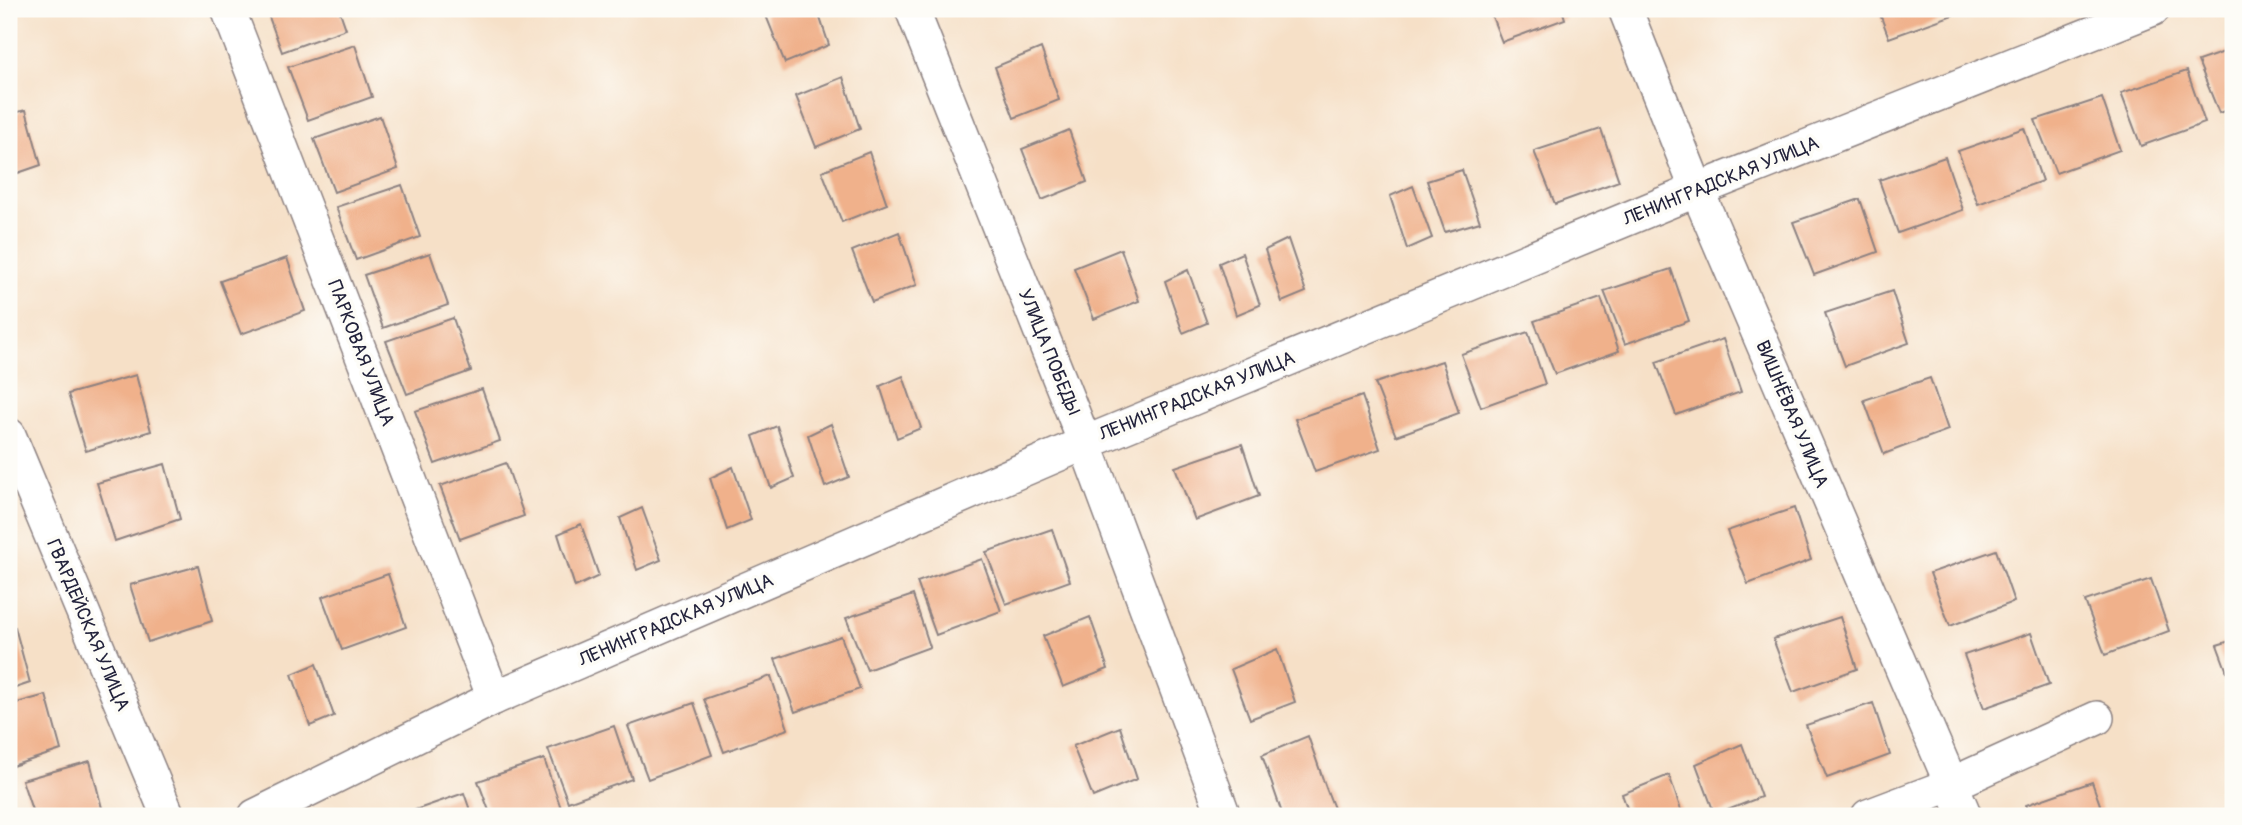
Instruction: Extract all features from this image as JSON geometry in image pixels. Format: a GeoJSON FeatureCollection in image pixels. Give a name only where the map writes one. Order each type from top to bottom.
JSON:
{"type":"FeatureCollection","features":[{"type":"Feature","properties":{"kind":"street","name":"ПАРКОВАЯ УЛИЦА"},"geometry":{"type":"LineString","coordinates":[[228,9],[494,698]]}},
{"type":"Feature","properties":{"kind":"street","name":"УЛИЦА ПОБЕДЫ"},"geometry":{"type":"LineString","coordinates":[[912,9],[1085,443],[1224,816]]}},
{"type":"Feature","properties":{"kind":"street","name":"ВИШНЁВАЯ УЛИЦА"},"geometry":{"type":"LineString","coordinates":[[1625,9],[1697,190],[1965,816]]}},
{"type":"Feature","properties":{"kind":"street","name":"ЛЕНИНГРАДСКАЯ УЛИЦА"},"geometry":{"type":"LineString","coordinates":[[255,816],[494,698],[1085,443],[1697,190],[2153,9]]}},
{"type":"Feature","properties":{"kind":"street","name":"ГВАРДЕЙСКАЯ УЛИЦА"},"geometry":{"type":"LineString","coordinates":[[9,435],[168,816]]}},
{"type":"Feature","properties":{"kind":"street"},"geometry":{"type":"LineString","coordinates":[[1868,816],[1950,785],[2098,718]]}},
{"type":"Feature","properties":{"kind":"building"},"geometry":{"type":"Polygon","coordinates":[[[266,9],[339,9],[346,29],[282,52],[266,9]]]}},
{"type":"Feature","properties":{"kind":"building"},"geometry":{"type":"Polygon","coordinates":[[[775,9],[817,9],[829,45],[785,63],[765,13],[775,9]]]}},
{"type":"Feature","properties":{"kind":"building"},"geometry":{"type":"Polygon","coordinates":[[[1489,9],[1562,9],[1565,19],[1502,42],[1489,9]]]}},
{"type":"Feature","properties":{"kind":"building"},"geometry":{"type":"Polygon","coordinates":[[[1878,9],[1951,9],[1953,15],[1889,38],[1878,9]]]}},
{"type":"Feature","properties":{"kind":"building"},"geometry":{"type":"Polygon","coordinates":[[[355,45],[372,97],[308,120],[288,67],[355,45]]]}},
{"type":"Feature","properties":{"kind":"building"},"geometry":{"type":"Polygon","coordinates":[[[1041,48],[1059,100],[1014,118],[995,67],[1041,48]]]}},
{"type":"Feature","properties":{"kind":"building"},"geometry":{"type":"Polygon","coordinates":[[[2233,49],[2233,108],[2219,113],[2198,61],[2233,49]]]}},
{"type":"Feature","properties":{"kind":"building"},"geometry":{"type":"Polygon","coordinates":[[[2187,71],[2205,123],[2141,146],[2121,93],[2187,71]]]}},
{"type":"Feature","properties":{"kind":"building"},"geometry":{"type":"Polygon","coordinates":[[[843,77],[860,129],[816,147],[796,96],[843,77]]]}},
{"type":"Feature","properties":{"kind":"building"},"geometry":{"type":"Polygon","coordinates":[[[2102,98],[2120,150],[2056,173],[2035,120],[2102,98]]]}},
{"type":"Feature","properties":{"kind":"building"},"geometry":{"type":"Polygon","coordinates":[[[26,110],[41,165],[9,176],[9,114],[26,110]]]}},
{"type":"Feature","properties":{"kind":"building"},"geometry":{"type":"Polygon","coordinates":[[[380,116],[398,169],[334,192],[314,139],[380,116]]]}},
{"type":"Feature","properties":{"kind":"building"},"geometry":{"type":"Polygon","coordinates":[[[2024,128],[2042,181],[1978,204],[1958,151],[2024,128]]]}},
{"type":"Feature","properties":{"kind":"building"},"geometry":{"type":"Polygon","coordinates":[[[1601,129],[1619,181],[1555,204],[1534,151],[1601,129]]]}},
{"type":"Feature","properties":{"kind":"building"},"geometry":{"type":"Polygon","coordinates":[[[1069,130],[1087,182],[1042,200],[1022,149],[1069,130]]]}},
{"type":"Feature","properties":{"kind":"building"},"geometry":{"type":"Polygon","coordinates":[[[869,152],[887,204],[842,222],[822,171],[869,152]]]}},
{"type":"Feature","properties":{"kind":"building"},"geometry":{"type":"Polygon","coordinates":[[[1945,157],[1963,210],[1898,233],[1879,180],[1945,157]]]}},
{"type":"Feature","properties":{"kind":"building"},"geometry":{"type":"Polygon","coordinates":[[[1462,170],[1480,222],[1445,232],[1427,181],[1462,170]]]}},
{"type":"Feature","properties":{"kind":"building"},"geometry":{"type":"Polygon","coordinates":[[[402,185],[420,237],[356,260],[336,207],[402,185]]]}},
{"type":"Feature","properties":{"kind":"building"},"geometry":{"type":"Polygon","coordinates":[[[1413,186],[1432,238],[1407,249],[1390,196],[1413,186]]]}},
{"type":"Feature","properties":{"kind":"building"},"geometry":{"type":"Polygon","coordinates":[[[1860,199],[1878,252],[1814,275],[1793,222],[1860,199]]]}},
{"type":"Feature","properties":{"kind":"building"},"geometry":{"type":"Polygon","coordinates":[[[899,232],[917,285],[872,302],[852,251],[899,232]]]}},
{"type":"Feature","properties":{"kind":"building"},"geometry":{"type":"Polygon","coordinates":[[[1288,239],[1306,292],[1282,302],[1265,250],[1288,239]]]}},
{"type":"Feature","properties":{"kind":"building"},"geometry":{"type":"Polygon","coordinates":[[[1121,249],[1139,301],[1094,319],[1074,268],[1121,249]]]}},
{"type":"Feature","properties":{"kind":"building"},"geometry":{"type":"Polygon","coordinates":[[[430,253],[448,305],[383,328],[364,275],[430,253]]]}},
{"type":"Feature","properties":{"kind":"building"},"geometry":{"type":"Polygon","coordinates":[[[1242,253],[1260,305],[1236,315],[1219,263],[1242,253]]]}},
{"type":"Feature","properties":{"kind":"building"},"geometry":{"type":"Polygon","coordinates":[[[287,258],[305,311],[241,334],[220,281],[287,258]]]}},
{"type":"Feature","properties":{"kind":"building"},"geometry":{"type":"Polygon","coordinates":[[[1671,269],[1689,321],[1625,344],[1604,291],[1671,269]]]}},
{"type":"Feature","properties":{"kind":"building"},"geometry":{"type":"Polygon","coordinates":[[[1188,270],[1207,323],[1183,333],[1165,281],[1188,270]]]}},
{"type":"Feature","properties":{"kind":"building"},"geometry":{"type":"Polygon","coordinates":[[[1892,291],[1909,343],[1845,366],[1825,313],[1892,291]]]}},
{"type":"Feature","properties":{"kind":"building"},"geometry":{"type":"Polygon","coordinates":[[[1601,298],[1619,351],[1555,374],[1534,321],[1601,298]]]}},
{"type":"Feature","properties":{"kind":"building"},"geometry":{"type":"Polygon","coordinates":[[[453,318],[471,371],[407,394],[386,341],[453,318]]]}},
{"type":"Feature","properties":{"kind":"building"},"geometry":{"type":"Polygon","coordinates":[[[1528,332],[1545,384],[1481,407],[1461,354],[1528,332]]]}},
{"type":"Feature","properties":{"kind":"building"},"geometry":{"type":"Polygon","coordinates":[[[1723,339],[1741,392],[1676,415],[1656,362],[1723,339]]]}},
{"type":"Feature","properties":{"kind":"building"},"geometry":{"type":"Polygon","coordinates":[[[1442,361],[1459,413],[1396,436],[1375,383],[1442,361]]]}},
{"type":"Feature","properties":{"kind":"building"},"geometry":{"type":"Polygon","coordinates":[[[136,375],[151,431],[86,451],[68,394],[136,375]]]}},
{"type":"Feature","properties":{"kind":"building"},"geometry":{"type":"Polygon","coordinates":[[[903,376],[921,428],[897,438],[880,386],[903,376]]]}},
{"type":"Feature","properties":{"kind":"building"},"geometry":{"type":"Polygon","coordinates":[[[1930,378],[1948,430],[1884,454],[1864,400],[1930,378]]]}},
{"type":"Feature","properties":{"kind":"building"},"geometry":{"type":"Polygon","coordinates":[[[482,389],[500,441],[435,464],[415,411],[482,389]]]}},
{"type":"Feature","properties":{"kind":"building"},"geometry":{"type":"Polygon","coordinates":[[[1362,396],[1380,449],[1315,472],[1295,419],[1362,396]]]}},
{"type":"Feature","properties":{"kind":"building"},"geometry":{"type":"Polygon","coordinates":[[[831,424],[849,477],[825,487],[808,435],[831,424]]]}},
{"type":"Feature","properties":{"kind":"building"},"geometry":{"type":"Polygon","coordinates":[[[777,426],[794,478],[771,488],[753,436],[777,426]]]}},
{"type":"Feature","properties":{"kind":"building"},"geometry":{"type":"Polygon","coordinates":[[[1242,444],[1259,496],[1195,520],[1175,467],[1242,444]]]}},
{"type":"Feature","properties":{"kind":"building"},"geometry":{"type":"Polygon","coordinates":[[[506,463],[524,516],[460,539],[440,486],[506,463]]]}},
{"type":"Feature","properties":{"kind":"building"},"geometry":{"type":"Polygon","coordinates":[[[165,464],[180,519],[115,541],[97,483],[165,464]]]}},
{"type":"Feature","properties":{"kind":"building"},"geometry":{"type":"Polygon","coordinates":[[[733,467],[751,520],[727,530],[710,478],[733,467]]]}},
{"type":"Feature","properties":{"kind":"building"},"geometry":{"type":"Polygon","coordinates":[[[642,508],[661,560],[637,570],[620,518],[642,508]]]}},
{"type":"Feature","properties":{"kind":"building"},"geometry":{"type":"Polygon","coordinates":[[[1794,508],[1811,560],[1748,584],[1727,531],[1794,508]]]}},
{"type":"Feature","properties":{"kind":"building"},"geometry":{"type":"Polygon","coordinates":[[[581,524],[599,576],[575,587],[558,534],[581,524]]]}},
{"type":"Feature","properties":{"kind":"building"},"geometry":{"type":"Polygon","coordinates":[[[1052,529],[1070,581],[1006,604],[986,552],[1052,529]]]}},
{"type":"Feature","properties":{"kind":"building"},"geometry":{"type":"Polygon","coordinates":[[[1996,550],[2014,602],[1950,626],[1930,573],[1996,550]]]}},
{"type":"Feature","properties":{"kind":"building"},"geometry":{"type":"Polygon","coordinates":[[[982,559],[1001,611],[936,635],[917,582],[982,559]]]}},
{"type":"Feature","properties":{"kind":"building"},"geometry":{"type":"Polygon","coordinates":[[[198,566],[212,621],[148,642],[130,585],[198,566]]]}},
{"type":"Feature","properties":{"kind":"building"},"geometry":{"type":"Polygon","coordinates":[[[388,574],[406,627],[342,650],[322,597],[388,574]]]}},
{"type":"Feature","properties":{"kind":"building"},"geometry":{"type":"Polygon","coordinates":[[[2151,579],[2169,631],[2105,655],[2085,601],[2151,579]]]}},
{"type":"Feature","properties":{"kind":"building"},"geometry":{"type":"Polygon","coordinates":[[[913,595],[930,647],[867,670],[846,618],[913,595]]]}},
{"type":"Feature","properties":{"kind":"building"},"geometry":{"type":"Polygon","coordinates":[[[1090,617],[1108,669],[1063,687],[1043,636],[1090,617]]]}},
{"type":"Feature","properties":{"kind":"building"},"geometry":{"type":"Polygon","coordinates":[[[1840,617],[1857,669],[1793,692],[1773,639],[1840,617]]]}},
{"type":"Feature","properties":{"kind":"building"},"geometry":{"type":"Polygon","coordinates":[[[15,627],[30,683],[9,690],[9,629],[15,627]]]}},
{"type":"Feature","properties":{"kind":"building"},"geometry":{"type":"Polygon","coordinates":[[[2031,633],[2049,685],[1984,708],[1964,655],[2031,633]]]}},
{"type":"Feature","properties":{"kind":"building"},"geometry":{"type":"Polygon","coordinates":[[[841,636],[860,689],[795,712],[775,659],[841,636]]]}},
{"type":"Feature","properties":{"kind":"building"},"geometry":{"type":"Polygon","coordinates":[[[2233,640],[2233,688],[2217,645],[2233,640]]]}},
{"type":"Feature","properties":{"kind":"building"},"geometry":{"type":"Polygon","coordinates":[[[1277,649],[1295,702],[1250,719],[1231,669],[1277,649]]]}},
{"type":"Feature","properties":{"kind":"building"},"geometry":{"type":"Polygon","coordinates":[[[316,664],[334,716],[310,726],[292,674],[316,664]]]}},
{"type":"Feature","properties":{"kind":"building"},"geometry":{"type":"Polygon","coordinates":[[[771,676],[788,729],[724,752],[704,699],[771,676]]]}},
{"type":"Feature","properties":{"kind":"building"},"geometry":{"type":"Polygon","coordinates":[[[46,695],[61,750],[9,767],[9,705],[46,695]]]}},
{"type":"Feature","properties":{"kind":"building"},"geometry":{"type":"Polygon","coordinates":[[[694,703],[712,755],[648,779],[628,726],[694,703]]]}},
{"type":"Feature","properties":{"kind":"building"},"geometry":{"type":"Polygon","coordinates":[[[1873,703],[1890,755],[1827,778],[1806,725],[1873,703]]]}},
{"type":"Feature","properties":{"kind":"building"},"geometry":{"type":"Polygon","coordinates":[[[614,726],[632,779],[568,802],[548,749],[614,726]]]}},
{"type":"Feature","properties":{"kind":"building"},"geometry":{"type":"Polygon","coordinates":[[[1120,727],[1137,779],[1093,797],[1073,746],[1120,727]]]}},
{"type":"Feature","properties":{"kind":"building"},"geometry":{"type":"Polygon","coordinates":[[[1308,736],[1337,816],[1283,816],[1262,755],[1308,736]]]}},
{"type":"Feature","properties":{"kind":"building"},"geometry":{"type":"Polygon","coordinates":[[[1742,744],[1761,797],[1715,815],[1696,764],[1742,744]]]}},
{"type":"Feature","properties":{"kind":"building"},"geometry":{"type":"Polygon","coordinates":[[[544,759],[562,811],[547,816],[491,816],[478,781],[544,759]]]}},
{"type":"Feature","properties":{"kind":"building"},"geometry":{"type":"Polygon","coordinates":[[[90,761],[104,816],[34,816],[22,780],[90,761]]]}},
{"type":"Feature","properties":{"kind":"building"},"geometry":{"type":"Polygon","coordinates":[[[1669,775],[1683,816],[1630,816],[1622,794],[1669,775]]]}},
{"type":"Feature","properties":{"kind":"building"},"geometry":{"type":"Polygon","coordinates":[[[2092,782],[2104,816],[2031,816],[2026,805],[2092,782]]]}},
{"type":"Feature","properties":{"kind":"building"},"geometry":{"type":"Polygon","coordinates":[[[464,793],[472,816],[398,816],[464,793]]]}},
{"type":"Feature","properties":{"kind":"building"},"geometry":{"type":"Polygon","coordinates":[[[1589,809],[1591,816],[1573,816],[1589,809]]]}}]}
